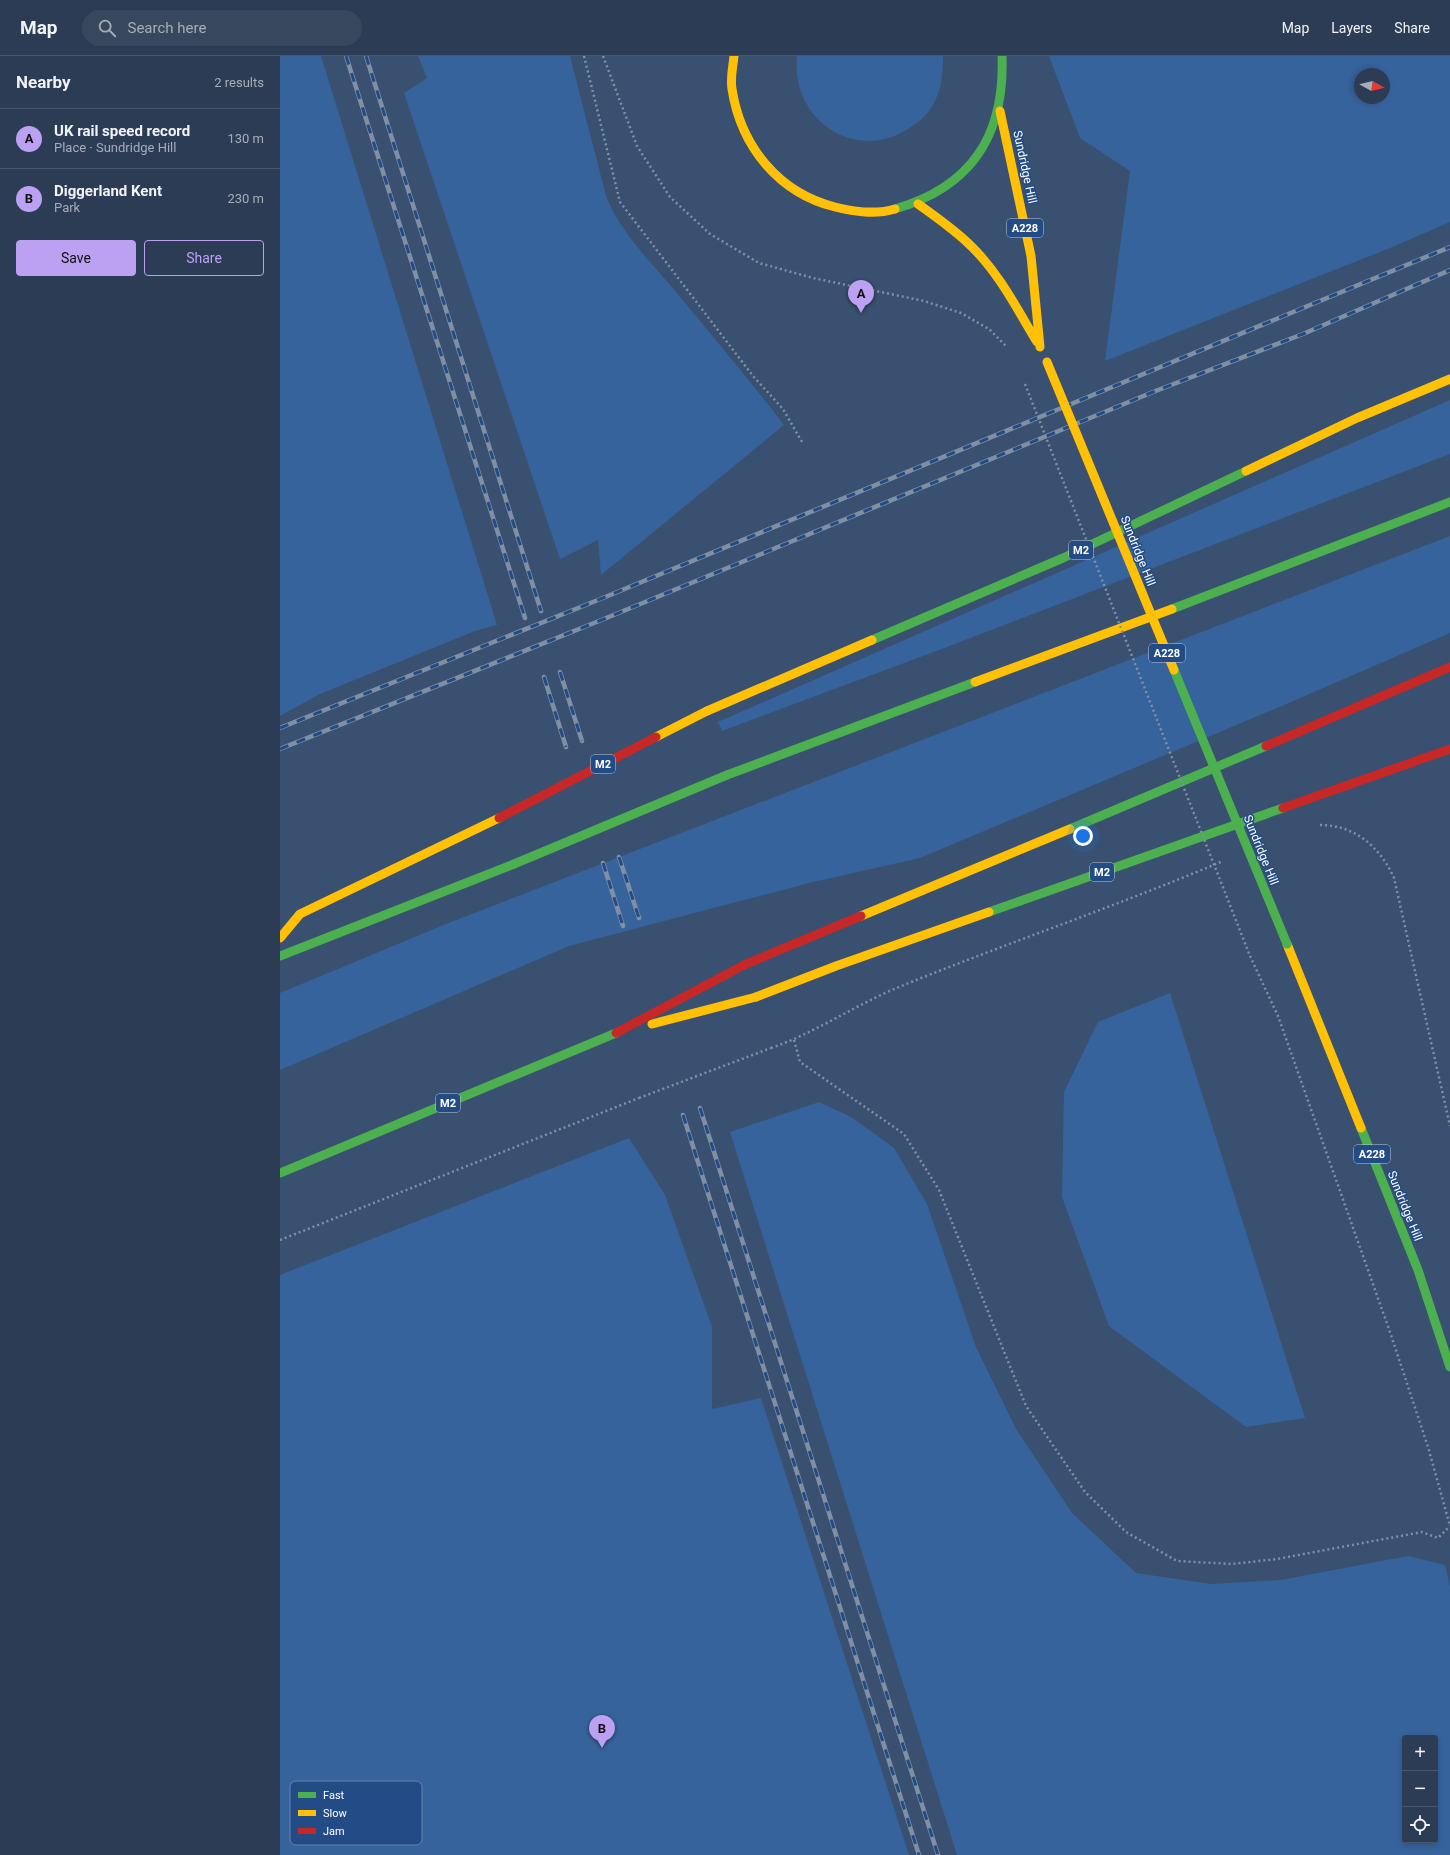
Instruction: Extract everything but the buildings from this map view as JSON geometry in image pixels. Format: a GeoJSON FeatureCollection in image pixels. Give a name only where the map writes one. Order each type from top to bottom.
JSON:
{"type":"FeatureCollection","features":[{"type":"Feature","properties":{"kind":"main road"},"geometry":{"type":"LineString","coordinates":[[732,88],[734,56]]}},
{"type":"Feature","properties":{"kind":"main road"},"geometry":{"type":"LineString","coordinates":[[724,69],[732,88],[742,129],[764,165],[796,193],[835,209],[877,213],[918,204],[955,182],[983,150],[1000,111],[1005,76],[1002,56]]}},
{"type":"Feature","properties":{"kind":"main road","name":"Sundridge Hill"},"geometry":{"type":"LineString","coordinates":[[1000,111],[1031,256],[1040,347]]}},
{"type":"Feature","properties":{"kind":"main road","name":"Sundridge Hill"},"geometry":{"type":"LineString","coordinates":[[918,204],[961,237],[982,257],[998,278],[1040,347],[1047,362],[1287,944],[1418,1270],[1450,1367]]}},
{"type":"Feature","properties":{"kind":"main road","name":"M2"},"geometry":{"type":"LineString","coordinates":[[280,938],[300,914],[499,818],[707,711],[1063,558],[1357,418],[1450,379]]}},
{"type":"Feature","properties":{"kind":"main road"},"geometry":{"type":"LineString","coordinates":[[280,956],[514,864],[727,775],[1290,564],[1450,502]]}},
{"type":"Feature","properties":{"kind":"main road","name":"M2"},"geometry":{"type":"LineString","coordinates":[[280,1174],[616,1033],[744,965],[1279,741],[1450,667]]}},
{"type":"Feature","properties":{"kind":"main road","name":"M2"},"geometry":{"type":"LineString","coordinates":[[616,1033],[756,997],[844,963],[1450,749]]}},
{"type":"Feature","properties":{"kind":"path"},"geometry":{"type":"LineString","coordinates":[[584,56],[620,202],[753,376],[782,409],[802,442]]}},
{"type":"Feature","properties":{"kind":"path"},"geometry":{"type":"LineString","coordinates":[[603,56],[637,146],[670,197],[710,234],[759,263],[812,278],[924,301],[961,313],[989,329],[1010,350]]}},
{"type":"Feature","properties":{"kind":"path"},"geometry":{"type":"LineString","coordinates":[[794,1040],[800,1062],[904,1134],[939,1190],[1026,1406],[1085,1492],[1126,1532],[1177,1561],[1232,1564],[1277,1559],[1422,1532],[1438,1538],[1450,1526],[1428,1446],[1391,1335],[1278,1016],[1250,956],[1024,382]]}},
{"type":"Feature","properties":{"kind":"path"},"geometry":{"type":"LineString","coordinates":[[1316,826],[1334,825],[1345,828],[1354,833],[1379,854],[1388,864],[1394,878],[1450,1126]]}},
{"type":"Feature","properties":{"kind":"path"},"geometry":{"type":"LineString","coordinates":[[280,1240],[794,1040],[822,1024],[898,988],[1227,859]]}},
{"type":"Feature","properties":{"kind":"shaded area"},"geometry":{"type":"Polygon","coordinates":[[[280,56],[321,56],[497,625],[475,631],[320,694],[280,716],[280,56]]]}},
{"type":"Feature","properties":{"kind":"shaded area"},"geometry":{"type":"Polygon","coordinates":[[[418,56],[570,56],[606,196],[612,209],[635,244],[728,355],[784,425],[601,575],[598,540],[560,559],[404,93],[427,78],[418,56]]]}},
{"type":"Feature","properties":{"kind":"shaded area"},"geometry":{"type":"Polygon","coordinates":[[[797,56],[943,56],[942,79],[931,109],[922,119],[911,127],[890,137],[869,141],[849,138],[831,130],[815,117],[804,99],[798,79],[797,56]]]}},
{"type":"Feature","properties":{"kind":"shaded area"},"geometry":{"type":"Polygon","coordinates":[[[1049,56],[1450,56],[1450,222],[1390,248],[1105,361],[1130,171],[1080,138],[1049,56]]]}},
{"type":"Feature","properties":{"kind":"shaded area"},"geometry":{"type":"Polygon","coordinates":[[[1450,400],[1450,454],[947,647],[722,731],[718,722],[1450,400]]]}},
{"type":"Feature","properties":{"kind":"shaded area"},"geometry":{"type":"Polygon","coordinates":[[[1450,536],[1450,633],[1284,705],[920,858],[813,882],[569,946],[280,1070],[280,993],[446,924],[1450,536]]]}},
{"type":"Feature","properties":{"kind":"shaded area"},"geometry":{"type":"Polygon","coordinates":[[[1170,993],[1305,1418],[1246,1427],[1109,1326],[1062,1197],[1064,1092],[1098,1022],[1170,993]]]}},
{"type":"Feature","properties":{"kind":"shaded area"},"geometry":{"type":"Polygon","coordinates":[[[819,1102],[851,1117],[894,1148],[927,1204],[976,1347],[1016,1429],[1072,1513],[1136,1573],[1211,1584],[1281,1580],[1408,1556],[1445,1565],[1450,1587],[1450,1855],[957,1855],[730,1132],[819,1102]]]}},
{"type":"Feature","properties":{"kind":"shaded area"},"geometry":{"type":"Polygon","coordinates":[[[629,1138],[665,1195],[712,1327],[712,1409],[761,1398],[909,1855],[280,1855],[280,1275],[629,1138]]]}},
{"type":"Feature","properties":{"kind":"railway"},"geometry":{"type":"LineString","coordinates":[[346,56],[525,618]]}},
{"type":"Feature","properties":{"kind":"railway"},"geometry":{"type":"LineString","coordinates":[[366,56],[541,611]]}},
{"type":"Feature","properties":{"kind":"railway"},"geometry":{"type":"LineString","coordinates":[[280,728],[598,600],[1450,247]]}},
{"type":"Feature","properties":{"kind":"railway"},"geometry":{"type":"LineString","coordinates":[[280,749],[604,619],[1153,392],[1303,334],[1450,270]]}},
{"type":"Feature","properties":{"kind":"railway"},"geometry":{"type":"LineString","coordinates":[[560,672],[582,741]]}},
{"type":"Feature","properties":{"kind":"railway"},"geometry":{"type":"LineString","coordinates":[[544,677],[566,747]]}},
{"type":"Feature","properties":{"kind":"railway"},"geometry":{"type":"LineString","coordinates":[[619,857],[639,918]]}},
{"type":"Feature","properties":{"kind":"railway"},"geometry":{"type":"LineString","coordinates":[[603,863],[623,926]]}},
{"type":"Feature","properties":{"kind":"railway"},"geometry":{"type":"LineString","coordinates":[[700,1108],[938,1855]]}},
{"type":"Feature","properties":{"kind":"railway"},"geometry":{"type":"LineString","coordinates":[[683,1115],[919,1855]]}},
{"type":"Feature","properties":{"kind":"traffic: fast"},"geometry":{"type":"LineString","coordinates":[[895,209],[922,199],[945,187],[963,172],[978,154],[990,133],[997,110],[1001,84],[1002,56]]}},
{"type":"Feature","properties":{"kind":"traffic: fast"},"geometry":{"type":"LineString","coordinates":[[872,640],[1063,558],[1246,471]]}},
{"type":"Feature","properties":{"kind":"traffic: fast"},"geometry":{"type":"LineString","coordinates":[[1172,609],[1450,502]]}},
{"type":"Feature","properties":{"kind":"traffic: fast"},"geometry":{"type":"LineString","coordinates":[[1174,670],[1287,944]]}},
{"type":"Feature","properties":{"kind":"traffic: fast"},"geometry":{"type":"LineString","coordinates":[[727,775],[975,682]]}},
{"type":"Feature","properties":{"kind":"traffic: fast"},"geometry":{"type":"LineString","coordinates":[[1070,829],[1266,746]]}},
{"type":"Feature","properties":{"kind":"traffic: fast"},"geometry":{"type":"LineString","coordinates":[[514,864],[727,775]]}},
{"type":"Feature","properties":{"kind":"traffic: fast"},"geometry":{"type":"LineString","coordinates":[[989,912],[1283,808]]}},
{"type":"Feature","properties":{"kind":"traffic: fast"},"geometry":{"type":"LineString","coordinates":[[280,956],[514,864]]}},
{"type":"Feature","properties":{"kind":"traffic: fast"},"geometry":{"type":"LineString","coordinates":[[280,1173],[616,1033]]}},
{"type":"Feature","properties":{"kind":"traffic: fast"},"geometry":{"type":"LineString","coordinates":[[1361,1128],[1418,1270],[1450,1367]]}},
{"type":"Feature","properties":{"kind":"traffic: slow"},"geometry":{"type":"LineString","coordinates":[[734,56],[731,85],[744,130],[754,148],[780,179],[797,191],[815,200],[835,207],[865,212],[880,212],[895,209]]}},
{"type":"Feature","properties":{"kind":"traffic: slow"},"geometry":{"type":"LineString","coordinates":[[1000,111],[1031,256],[1040,347]]}},
{"type":"Feature","properties":{"kind":"traffic: slow"},"geometry":{"type":"LineString","coordinates":[[918,204],[945,224],[971,246],[981,257],[1007,292],[1037,342]]}},
{"type":"Feature","properties":{"kind":"traffic: slow"},"geometry":{"type":"LineString","coordinates":[[1047,362],[1174,670]]}},
{"type":"Feature","properties":{"kind":"traffic: slow"},"geometry":{"type":"LineString","coordinates":[[1246,471],[1357,418],[1450,379]]}},
{"type":"Feature","properties":{"kind":"traffic: slow"},"geometry":{"type":"LineString","coordinates":[[975,682],[1172,609]]}},
{"type":"Feature","properties":{"kind":"traffic: slow"},"geometry":{"type":"LineString","coordinates":[[707,711],[872,640]]}},
{"type":"Feature","properties":{"kind":"traffic: slow"},"geometry":{"type":"LineString","coordinates":[[656,737],[707,711]]}},
{"type":"Feature","properties":{"kind":"traffic: slow"},"geometry":{"type":"LineString","coordinates":[[280,938],[300,914],[499,818]]}},
{"type":"Feature","properties":{"kind":"traffic: slow"},"geometry":{"type":"LineString","coordinates":[[861,916],[1070,829]]}},
{"type":"Feature","properties":{"kind":"traffic: slow"},"geometry":{"type":"LineString","coordinates":[[756,997],[836,966],[989,912]]}},
{"type":"Feature","properties":{"kind":"traffic: slow"},"geometry":{"type":"LineString","coordinates":[[1287,944],[1361,1128]]}},
{"type":"Feature","properties":{"kind":"traffic: slow"},"geometry":{"type":"LineString","coordinates":[[652,1024],[756,997]]}},
{"type":"Feature","properties":{"kind":"traffic: jam"},"geometry":{"type":"LineString","coordinates":[[1266,746],[1450,667]]}},
{"type":"Feature","properties":{"kind":"traffic: jam"},"geometry":{"type":"LineString","coordinates":[[499,818],[656,737]]}},
{"type":"Feature","properties":{"kind":"traffic: jam"},"geometry":{"type":"LineString","coordinates":[[1283,808],[1450,749]]}},
{"type":"Feature","properties":{"kind":"traffic: jam"},"geometry":{"type":"LineString","coordinates":[[744,965],[861,916]]}},
{"type":"Feature","properties":{"kind":"traffic: jam"},"geometry":{"type":"LineString","coordinates":[[616,1033],[744,965]]}},
{"type":"Feature","properties":{"kind":"place","name":"UK rail speed record"},"geometry":{"type":"Point","coordinates":[861,313]}},
{"type":"Feature","properties":{"kind":"place","name":"Diggerland Kent"},"geometry":{"type":"Point","coordinates":[602,1748]}}]}
